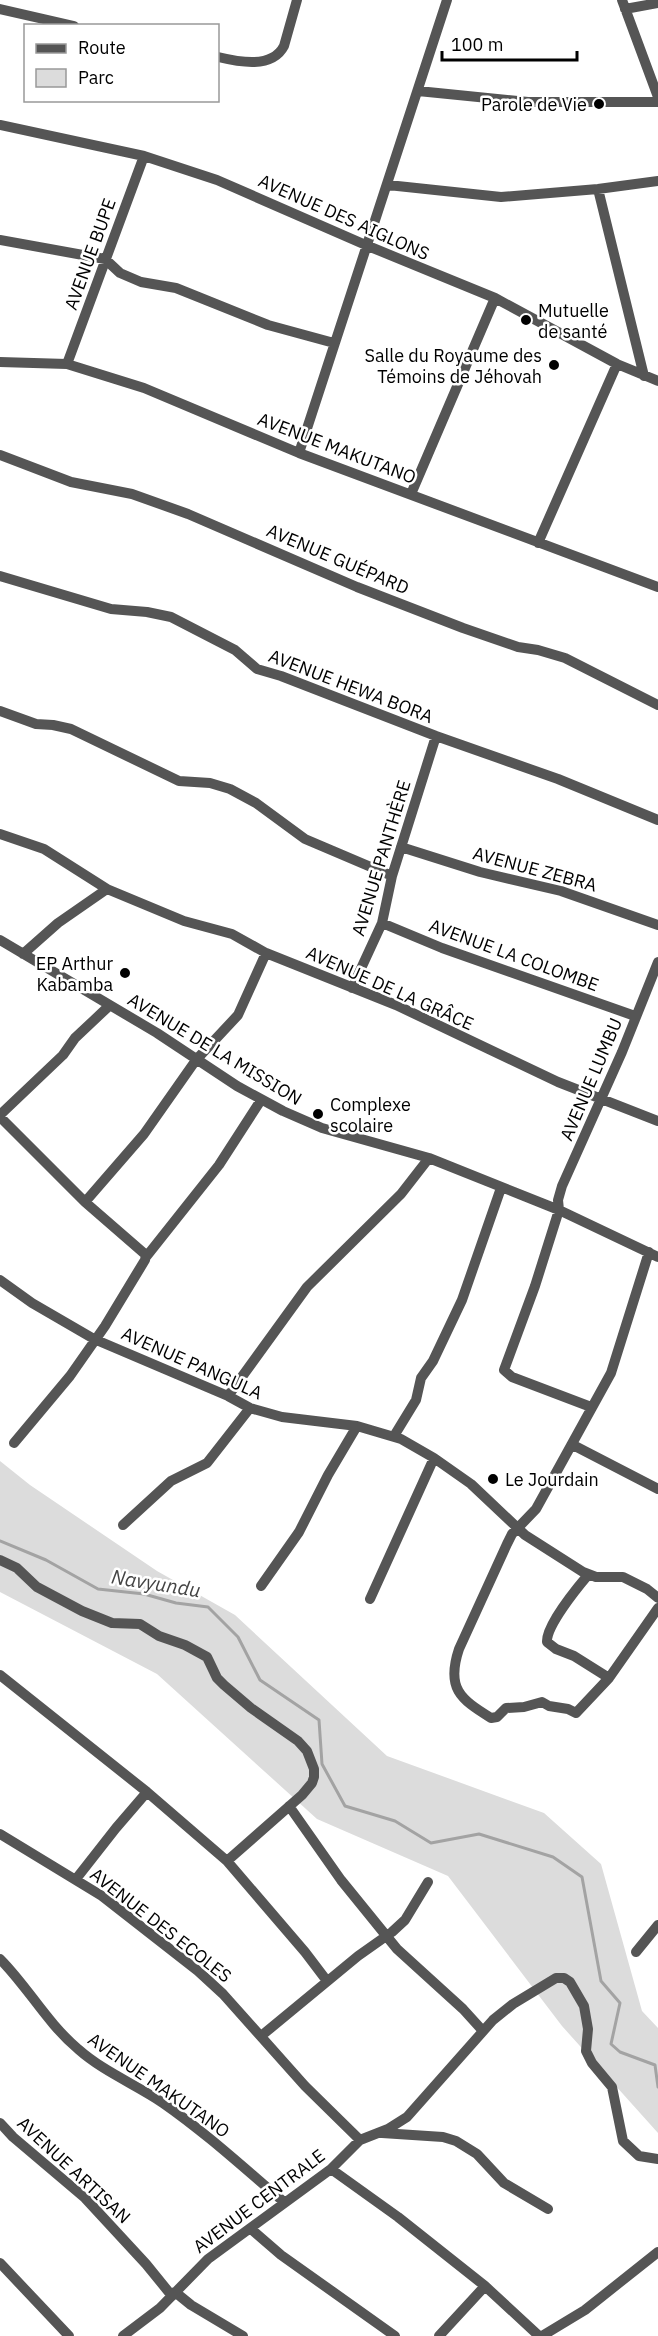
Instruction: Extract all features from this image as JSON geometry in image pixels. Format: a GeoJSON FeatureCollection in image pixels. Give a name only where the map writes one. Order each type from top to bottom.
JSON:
{"type":"FeatureCollection","features":[{"type":"Feature","properties":{"kind":"street"},"geometry":{"type":"LineString","coordinates":[[219,57],[252,62],[275,57],[281,53],[297,0]]}},
{"type":"Feature","properties":{"kind":"street"},"geometry":{"type":"LineString","coordinates":[[299,453],[447,0]]}},
{"type":"Feature","properties":{"kind":"street"},"geometry":{"type":"LineString","coordinates":[[658,3],[624,5],[658,97]]}},
{"type":"Feature","properties":{"kind":"street"},"geometry":{"type":"LineString","coordinates":[[0,9],[65,24]]}},
{"type":"Feature","properties":{"kind":"street"},"geometry":{"type":"LineString","coordinates":[[418,91],[528,102],[658,102]]}},
{"type":"Feature","properties":{"kind":"street","name":"AVENUE DES AIGLONS"},"geometry":{"type":"LineString","coordinates":[[0,125],[144,156],[247,192],[368,246],[495,298],[617,364],[658,381]]}},
{"type":"Feature","properties":{"kind":"street","name":"AVENUE BUPE"},"geometry":{"type":"LineString","coordinates":[[67,364],[144,156]]}},
{"type":"Feature","properties":{"kind":"street"},"geometry":{"type":"LineString","coordinates":[[388,185],[501,197],[598,189],[658,181]]}},
{"type":"Feature","properties":{"kind":"street"},"geometry":{"type":"LineString","coordinates":[[598,189],[644,376]]}},
{"type":"Feature","properties":{"kind":"street"},"geometry":{"type":"LineString","coordinates":[[0,240],[105,259],[120,273],[141,282],[176,288],[268,326],[334,343]]}},
{"type":"Feature","properties":{"kind":"street"},"geometry":{"type":"LineString","coordinates":[[411,494],[495,298]]}},
{"type":"Feature","properties":{"kind":"street","name":"AVENUE MAKUTANO"},"geometry":{"type":"LineString","coordinates":[[0,362],[67,364],[144,388],[299,453],[658,587]]}},
{"type":"Feature","properties":{"kind":"street"},"geometry":{"type":"LineString","coordinates":[[538,543],[617,364]]}},
{"type":"Feature","properties":{"kind":"street","name":"AVENUE GUÉPARD"},"geometry":{"type":"LineString","coordinates":[[0,455],[71,482],[132,494],[188,514],[357,587],[462,628],[519,647],[565,658],[658,705]]}},
{"type":"Feature","properties":{"kind":"street","name":"AVENUE HEWA BORA"},"geometry":{"type":"LineString","coordinates":[[0,576],[111,609],[171,617],[235,650],[257,669],[558,779],[658,820]]}},
{"type":"Feature","properties":{"kind":"street"},"geometry":{"type":"LineString","coordinates":[[0,711],[36,724],[71,729],[179,781],[210,783],[230,789],[256,803],[305,839],[392,876]]}},
{"type":"Feature","properties":{"kind":"street","name":"AVENUE PANTHÈRE"},"geometry":{"type":"LineString","coordinates":[[352,988],[382,923],[392,876],[436,736]]}},
{"type":"Feature","properties":{"kind":"street","name":"AVENUE DE LA GRÂCE"},"geometry":{"type":"LineString","coordinates":[[0,834],[44,849],[107,889],[184,921],[232,934],[266,953],[396,1005],[558,1082],[658,1121]]}},
{"type":"Feature","properties":{"kind":"street","name":"AVENUE ZEBRA"},"geometry":{"type":"LineString","coordinates":[[401,847],[480,872],[561,891],[658,925]]}},
{"type":"Feature","properties":{"kind":"street"},"geometry":{"type":"LineString","coordinates":[[23,954],[58,923],[107,889]]}},
{"type":"Feature","properties":{"kind":"street","name":"AVENUE LA COLOMBE"},"geometry":{"type":"LineString","coordinates":[[382,923],[442,948],[635,1016]]}},
{"type":"Feature","properties":{"kind":"street","name":"AVENUE DE LA MISSION"},"geometry":{"type":"LineString","coordinates":[[2,944],[157,1033],[261,1100],[322,1128],[429,1158],[559,1210],[654,1254]]}},
{"type":"Feature","properties":{"kind":"street"},"geometry":{"type":"LineString","coordinates":[[85,1202],[144,1134],[196,1060],[238,1015],[266,953]]}},
{"type":"Feature","properties":{"kind":"street","name":"AVENUE LUMBU"},"geometry":{"type":"LineString","coordinates":[[591,1407],[512,1377],[504,1370],[535,1286],[559,1210],[558,1200],[562,1186],[635,1016],[656,975],[658,962]]}},
{"type":"Feature","properties":{"kind":"street"},"geometry":{"type":"LineString","coordinates":[[109,1006],[75,1038],[63,1055],[0,1116],[85,1202],[144,1251],[146,1257]]}},
{"type":"Feature","properties":{"kind":"street"},"geometry":{"type":"LineString","coordinates":[[14,1443],[70,1376],[105,1326],[146,1257],[219,1165],[261,1100]]}},
{"type":"Feature","properties":{"kind":"street"},"geometry":{"type":"LineString","coordinates":[[228,1396],[307,1287],[388,1208],[416,1177],[429,1158]]}},
{"type":"Feature","properties":{"kind":"street"},"geometry":{"type":"LineString","coordinates":[[394,1436],[413,1406],[421,1378],[433,1361],[462,1300],[501,1188]]}},
{"type":"Feature","properties":{"kind":"street"},"geometry":{"type":"LineString","coordinates":[[654,1254],[612,1368],[573,1445],[536,1509],[518,1528],[501,1556],[459,1649],[454,1670],[455,1686],[459,1695],[468,1704],[491,1718],[496,1717],[506,1708],[524,1707],[540,1701],[576,1713],[609,1678],[658,1608]]}},
{"type":"Feature","properties":{"kind":"street","name":"AVENUE PANGULA"},"geometry":{"type":"LineString","coordinates":[[0,1280],[32,1303],[94,1339],[228,1396],[250,1408],[282,1417],[357,1426],[394,1436],[434,1458],[485,1496],[518,1528],[588,1575]]}},
{"type":"Feature","properties":{"kind":"street"},"geometry":{"type":"LineString","coordinates":[[123,1525],[171,1481],[207,1463],[250,1408]]}},
{"type":"Feature","properties":{"kind":"street"},"geometry":{"type":"LineString","coordinates":[[261,1586],[305,1523],[328,1474],[357,1426]]}},
{"type":"Feature","properties":{"kind":"street"},"geometry":{"type":"LineString","coordinates":[[573,1445],[658,1489]]}},
{"type":"Feature","properties":{"kind":"street"},"geometry":{"type":"LineString","coordinates":[[370,1599],[434,1458]]}},
{"type":"Feature","properties":{"kind":"street"},"geometry":{"type":"LineString","coordinates":[[0,1560],[17,1568],[37,1587],[82,1611],[112,1623],[140,1624],[159,1636],[185,1645],[207,1658],[217,1678],[224,1685],[250,1708],[298,1741],[307,1751],[314,1769],[312,1784],[227,1861]]}},
{"type":"Feature","properties":{"kind":"street"},"geometry":{"type":"LineString","coordinates":[[609,1678],[547,1642],[548,1634],[556,1620],[588,1575],[619,1576],[637,1583],[658,1598]]}},
{"type":"Feature","properties":{"kind":"street"},"geometry":{"type":"LineString","coordinates":[[0,1675],[147,1792],[227,1861],[327,1981]]}},
{"type":"Feature","properties":{"kind":"street"},"geometry":{"type":"LineString","coordinates":[[76,1879],[147,1792]]}},
{"type":"Feature","properties":{"kind":"street"},"geometry":{"type":"LineString","coordinates":[[289,1806],[341,1880],[397,1949],[483,2031]]}},
{"type":"Feature","properties":{"kind":"street","name":"AVENUE DES ECOLES"},"geometry":{"type":"LineString","coordinates":[[0,1834],[76,1879],[125,1913],[198,1971],[224,1994],[305,2086],[360,2140]]}},
{"type":"Feature","properties":{"kind":"street"},"geometry":{"type":"LineString","coordinates":[[261,2036],[327,1981],[385,1935],[392,1932],[405,1920],[428,1882]]}},
{"type":"Feature","properties":{"kind":"street"},"geometry":{"type":"LineString","coordinates":[[636,1952],[658,1925]]}},
{"type":"Feature","properties":{"kind":"street","name":"AVENUE MAKUTANO"},"geometry":{"type":"LineString","coordinates":[[0,1959],[53,2024],[80,2051],[101,2067],[145,2091],[193,2124],[284,2202]]}},
{"type":"Feature","properties":{"kind":"street"},"geometry":{"type":"LineString","coordinates":[[360,2140],[399,2124],[483,2031],[513,2004],[551,1980],[560,1978],[567,1980],[573,1986],[584,2006],[588,2029],[586,2051],[592,2063],[612,2087],[623,2141],[639,2156],[658,2159]]}},
{"type":"Feature","properties":{"kind":"street","name":"AVENUE ARTISAN"},"geometry":{"type":"LineString","coordinates":[[0,2123],[99,2213],[174,2294],[243,2336]]}},
{"type":"Feature","properties":{"kind":"street"},"geometry":{"type":"LineString","coordinates":[[376,2133],[443,2136],[456,2141],[477,2154],[504,2183],[548,2209]]}},
{"type":"Feature","properties":{"kind":"street","name":"AVENUE CENTRALE"},"geometry":{"type":"LineString","coordinates":[[123,2336],[138,2326],[174,2294],[208,2259],[251,2229],[284,2202],[294,2198],[331,2169],[360,2140]]}},
{"type":"Feature","properties":{"kind":"street"},"geometry":{"type":"LineString","coordinates":[[331,2169],[398,2217],[486,2286],[540,2336],[585,2310],[658,2252]]}},
{"type":"Feature","properties":{"kind":"street"},"geometry":{"type":"LineString","coordinates":[[251,2229],[281,2255],[395,2336]]}},
{"type":"Feature","properties":{"kind":"street"},"geometry":{"type":"LineString","coordinates":[[0,2263],[69,2336]]}},
{"type":"Feature","properties":{"kind":"street"},"geometry":{"type":"LineString","coordinates":[[439,2336],[486,2286]]}},
{"type":"Feature","properties":{"kind":"green space"},"geometry":{"type":"Polygon","coordinates":[[[0,1461],[30,1485],[157,1571],[235,1615],[387,1756],[544,1813],[601,1864],[642,2011],[658,2028],[658,2133],[562,2026],[448,1876],[317,1819],[157,1674],[0,1592],[0,1461]]]}},
{"type":"Feature","properties":{"kind":"waterway","name":"Navyundu"},"geometry":{"type":"LineString","coordinates":[[0,1541],[46,1560],[98,1589],[144,1594],[176,1603],[208,1607],[238,1637],[260,1680],[319,1720],[322,1764],[345,1806],[395,1821],[431,1843],[479,1834],[553,1857],[582,1877],[601,1981],[620,2003],[611,2044],[620,2052],[655,2065],[658,2087]]}},
{"type":"Feature","properties":{"kind":"place","name":"Parole de Vie"},"geometry":{"type":"Point","coordinates":[599,104]}},
{"type":"Feature","properties":{"kind":"place","name":"Mutuelle de santé"},"geometry":{"type":"Point","coordinates":[526,320]}},
{"type":"Feature","properties":{"kind":"place","name":"Salle du Royaume des Témoins de Jéhovah"},"geometry":{"type":"Point","coordinates":[554,365]}},
{"type":"Feature","properties":{"kind":"place","name":"EP Arthur Kabamba"},"geometry":{"type":"Point","coordinates":[125,973]}},
{"type":"Feature","properties":{"kind":"place","name":"Complexe scolaire"},"geometry":{"type":"Point","coordinates":[318,1114]}},
{"type":"Feature","properties":{"kind":"place","name":"Le Jourdain"},"geometry":{"type":"Point","coordinates":[493,1479]}}]}
